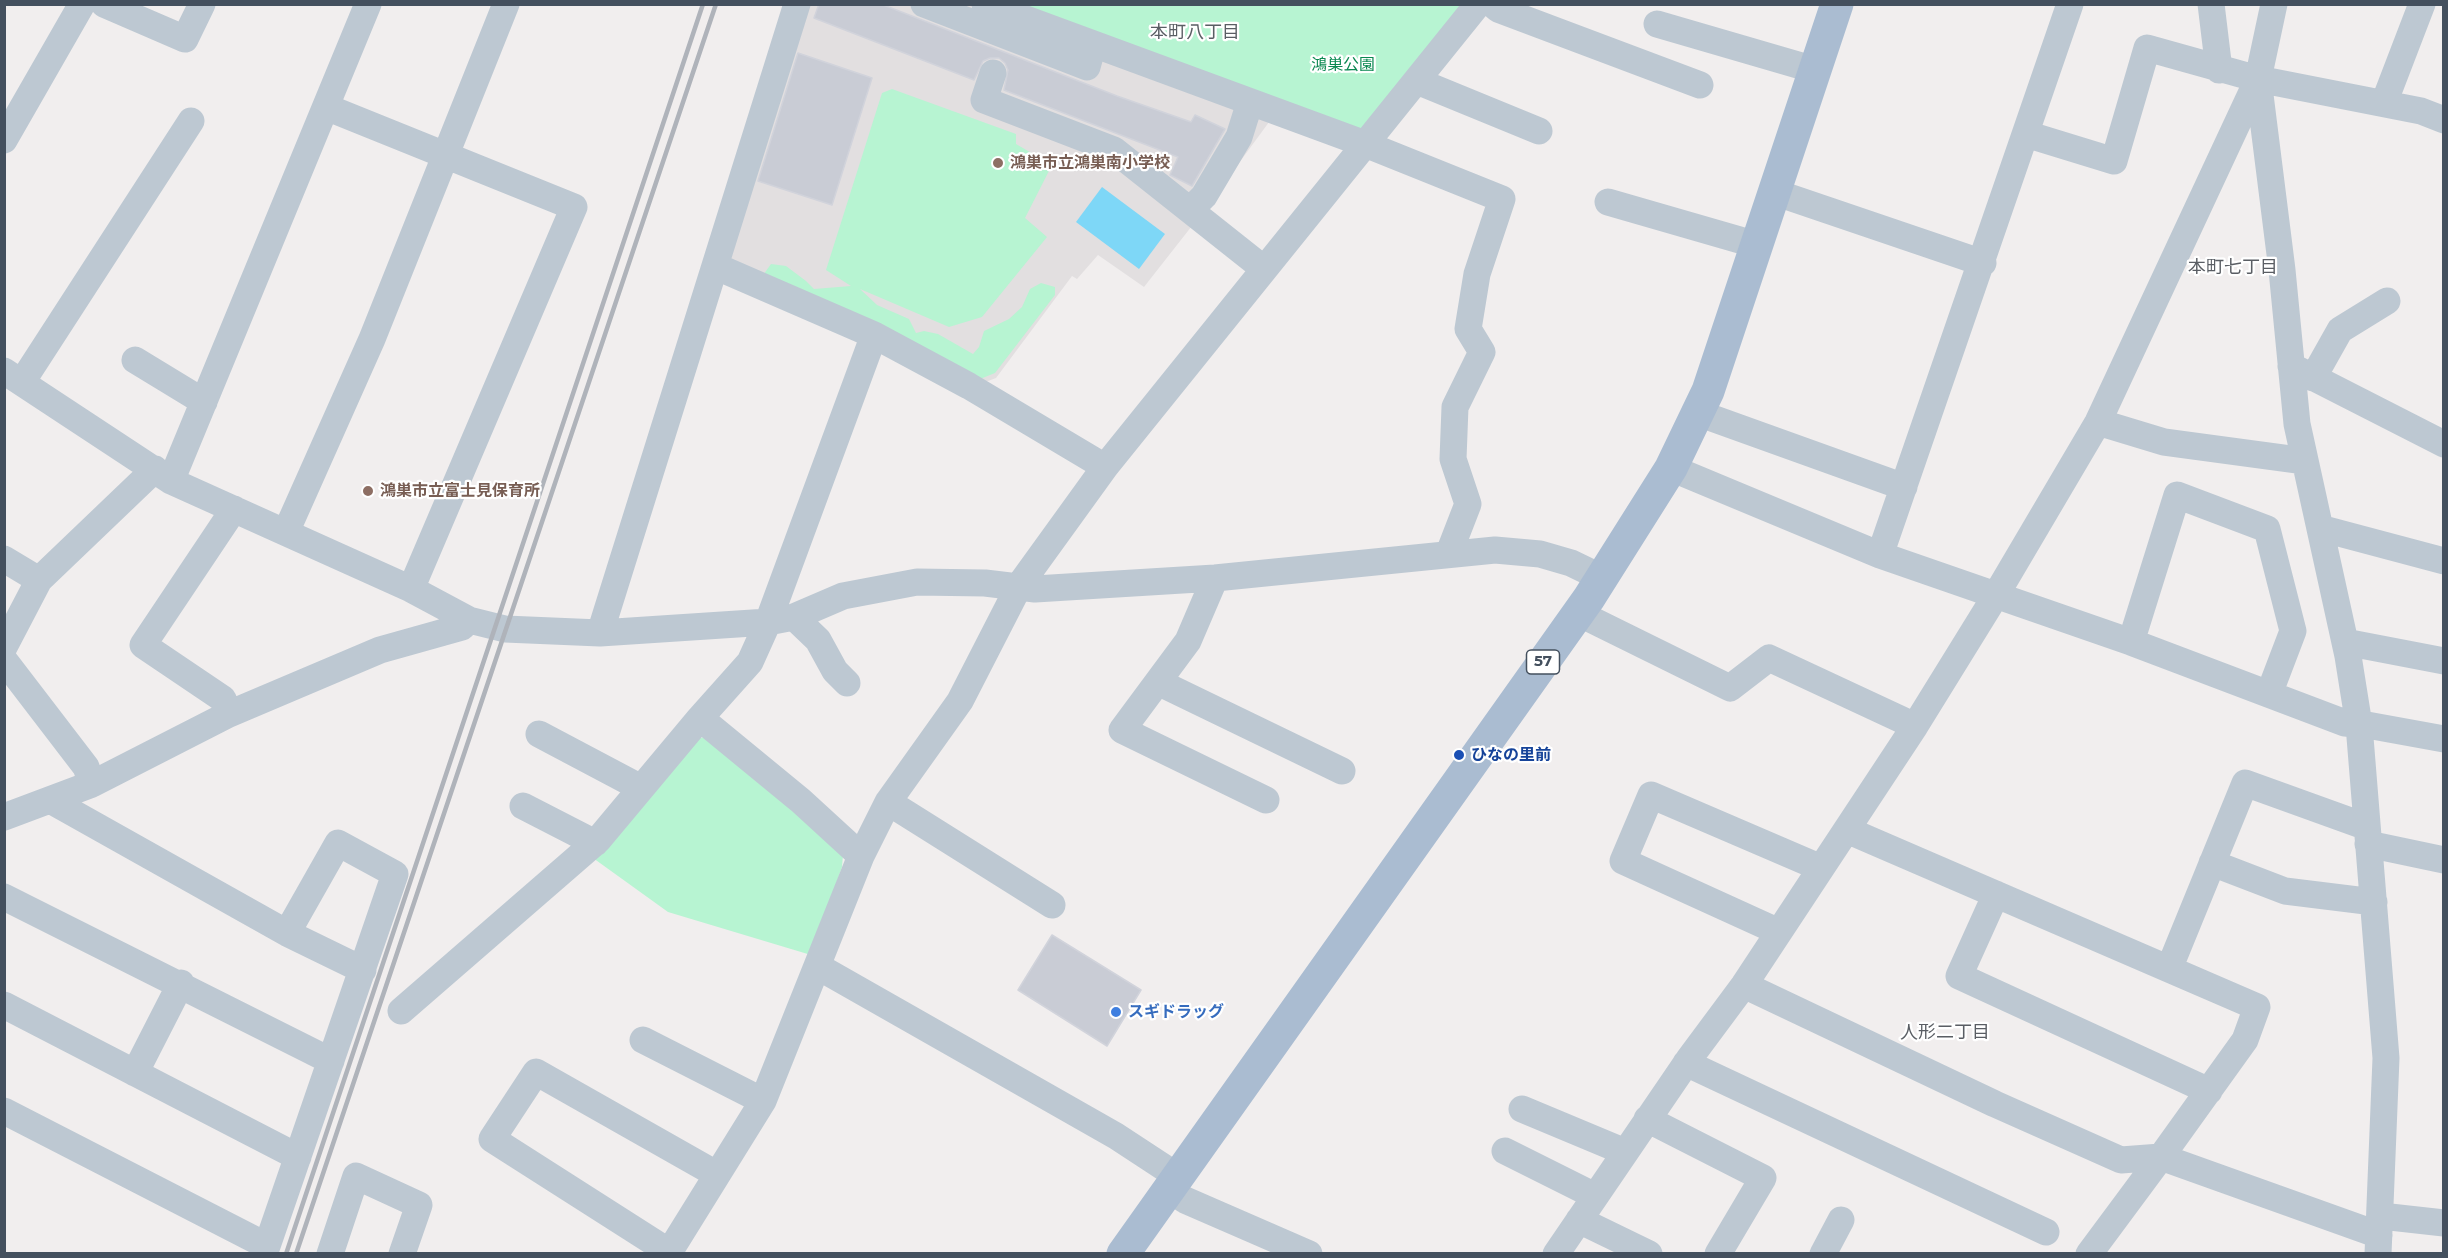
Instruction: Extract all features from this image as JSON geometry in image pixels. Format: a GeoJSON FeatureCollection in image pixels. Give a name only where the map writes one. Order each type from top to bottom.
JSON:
{"type":"FeatureCollection","features":[{"type":"Feature","properties":{"kind":"main road","name":"57"},"geometry":{"type":"LineString","coordinates":[[1123,1254],[1602,578],[1671,468],[1708,391],[1837,4]]}},
{"type":"Feature","properties":{"kind":"street"},"geometry":{"type":"LineString","coordinates":[[4,140],[82,4]]}},
{"type":"Feature","properties":{"kind":"street"},"geometry":{"type":"LineString","coordinates":[[104,4],[184,39],[202,4]]}},
{"type":"Feature","properties":{"kind":"street"},"geometry":{"type":"LineString","coordinates":[[4,647],[39,580],[163,475],[204,402],[368,4]]}},
{"type":"Feature","properties":{"kind":"street"},"geometry":{"type":"LineString","coordinates":[[286,532],[372,339],[506,4]]}},
{"type":"Feature","properties":{"kind":"street"},"geometry":{"type":"LineString","coordinates":[[600,633],[797,4]]}},
{"type":"Feature","properties":{"kind":"street"},"geometry":{"type":"LineString","coordinates":[[924,4],[1087,67],[1093,45]]}},
{"type":"Feature","properties":{"kind":"street"},"geometry":{"type":"LineString","coordinates":[[985,4],[1365,144],[1502,199],[1477,274],[1468,329],[1482,352],[1455,408],[1453,459],[1468,504],[1449,553]]}},
{"type":"Feature","properties":{"kind":"street"},"geometry":{"type":"LineString","coordinates":[[716,1174],[536,1072],[492,1139],[668,1253],[763,1101],[861,855],[888,802],[960,701],[1019,586],[1105,467],[1478,4]]}},
{"type":"Feature","properties":{"kind":"street"},"geometry":{"type":"LineString","coordinates":[[1492,4],[1498,9],[1700,86]]}},
{"type":"Feature","properties":{"kind":"street"},"geometry":{"type":"LineString","coordinates":[[1880,555],[1983,263],[2070,4]]}},
{"type":"Feature","properties":{"kind":"street"},"geometry":{"type":"LineString","coordinates":[[2211,4],[2219,70]]}},
{"type":"Feature","properties":{"kind":"street"},"geometry":{"type":"LineString","coordinates":[[1556,1254],[1686,1063],[1744,985],[1915,726],[1996,595],[2098,422],[2258,80],[2274,4]]}},
{"type":"Feature","properties":{"kind":"street"},"geometry":{"type":"LineString","coordinates":[[2384,103],[2422,4]]}},
{"type":"Feature","properties":{"kind":"street"},"geometry":{"type":"LineString","coordinates":[[1657,24],[1815,70]]}},
{"type":"Feature","properties":{"kind":"street"},"geometry":{"type":"LineString","coordinates":[[2026,134],[2114,161],[2147,48],[2258,80],[2384,103],[2421,111],[2444,120]]}},
{"type":"Feature","properties":{"kind":"street"},"geometry":{"type":"LineString","coordinates":[[993,73],[984,100],[1114,150],[1264,269]]}},
{"type":"Feature","properties":{"kind":"street"},"geometry":{"type":"LineString","coordinates":[[2258,80],[2302,372],[2297,424],[2345,642],[2359,725],[2386,1058],[2379,1235]]}},
{"type":"Feature","properties":{"kind":"street"},"geometry":{"type":"LineString","coordinates":[[1418,81],[1539,131]]}},
{"type":"Feature","properties":{"kind":"street"},"geometry":{"type":"LineString","coordinates":[[1190,210],[1204,196],[1239,137],[1250,102]]}},
{"type":"Feature","properties":{"kind":"street"},"geometry":{"type":"LineString","coordinates":[[326,107],[574,207],[411,589]]}},
{"type":"Feature","properties":{"kind":"street"},"geometry":{"type":"LineString","coordinates":[[191,122],[13,376],[163,475],[234,510],[411,589],[469,620],[505,629],[600,633],[781,620],[843,596],[917,582],[985,583],[1035,589],[1215,578],[1495,550],[1540,554],[1571,563],[1602,578]]}},
{"type":"Feature","properties":{"kind":"street"},"geometry":{"type":"LineString","coordinates":[[1774,192],[1983,263]]}},
{"type":"Feature","properties":{"kind":"street"},"geometry":{"type":"LineString","coordinates":[[1608,202],[1757,245]]}},
{"type":"Feature","properties":{"kind":"street"},"geometry":{"type":"LineString","coordinates":[[715,266],[874,335],[969,386],[1105,467]]}},
{"type":"Feature","properties":{"kind":"street"},"geometry":{"type":"LineString","coordinates":[[2302,372],[2340,330],[2386,302]]}},
{"type":"Feature","properties":{"kind":"street"},"geometry":{"type":"LineString","coordinates":[[401,1011],[595,843],[750,662],[781,620],[874,335]]}},
{"type":"Feature","properties":{"kind":"street"},"geometry":{"type":"LineString","coordinates":[[135,360],[204,402]]}},
{"type":"Feature","properties":{"kind":"street"},"geometry":{"type":"LineString","coordinates":[[2302,372],[2444,444]]}},
{"type":"Feature","properties":{"kind":"street"},"geometry":{"type":"LineString","coordinates":[[1698,413],[1904,487]]}},
{"type":"Feature","properties":{"kind":"street"},"geometry":{"type":"LineString","coordinates":[[2098,422],[2164,442],[2305,461]]}},
{"type":"Feature","properties":{"kind":"street"},"geometry":{"type":"LineString","coordinates":[[1671,468],[1880,555],[2131,642],[2345,723],[2444,739]]}},
{"type":"Feature","properties":{"kind":"street"},"geometry":{"type":"LineString","coordinates":[[2131,642],[2177,495],[2267,529],[2293,631],[2269,694]]}},
{"type":"Feature","properties":{"kind":"street"},"geometry":{"type":"LineString","coordinates":[[229,714],[223,699],[143,645],[234,510]]}},
{"type":"Feature","properties":{"kind":"street"},"geometry":{"type":"LineString","coordinates":[[2320,528],[2444,561]]}},
{"type":"Feature","properties":{"kind":"street"},"geometry":{"type":"LineString","coordinates":[[4,559],[39,580]]}},
{"type":"Feature","properties":{"kind":"street"},"geometry":{"type":"LineString","coordinates":[[1215,578],[1188,641],[1122,730],[1266,800]]}},
{"type":"Feature","properties":{"kind":"street"},"geometry":{"type":"LineString","coordinates":[[1578,612],[1730,688],[1769,658],[1915,726]]}},
{"type":"Feature","properties":{"kind":"street"},"geometry":{"type":"LineString","coordinates":[[4,816],[92,784],[229,714],[380,650],[462,627],[469,620]]}},
{"type":"Feature","properties":{"kind":"street"},"geometry":{"type":"LineString","coordinates":[[781,620],[818,640],[835,671],[847,683]]}},
{"type":"Feature","properties":{"kind":"street"},"geometry":{"type":"LineString","coordinates":[[2345,642],[2444,661]]}},
{"type":"Feature","properties":{"kind":"street"},"geometry":{"type":"LineString","coordinates":[[4,660],[86,767],[92,784]]}},
{"type":"Feature","properties":{"kind":"street"},"geometry":{"type":"LineString","coordinates":[[1158,682],[1342,771]]}},
{"type":"Feature","properties":{"kind":"street"},"geometry":{"type":"LineString","coordinates":[[700,718],[801,801],[861,855]]}},
{"type":"Feature","properties":{"kind":"street"},"geometry":{"type":"LineString","coordinates":[[539,734],[641,788]]}},
{"type":"Feature","properties":{"kind":"street"},"geometry":{"type":"LineString","coordinates":[[2169,969],[2245,783],[2367,836],[2444,860]]}},
{"type":"Feature","properties":{"kind":"street"},"geometry":{"type":"LineString","coordinates":[[1779,932],[1623,861],[1652,795],[1821,868]]}},
{"type":"Feature","properties":{"kind":"street"},"geometry":{"type":"LineString","coordinates":[[50,800],[287,933],[363,970]]}},
{"type":"Feature","properties":{"kind":"street"},"geometry":{"type":"LineString","coordinates":[[888,802],[1052,905]]}},
{"type":"Feature","properties":{"kind":"street"},"geometry":{"type":"LineString","coordinates":[[523,806],[595,843]]}},
{"type":"Feature","properties":{"kind":"street"},"geometry":{"type":"LineString","coordinates":[[1847,830],[2257,1007],[2245,1040],[2089,1254]]}},
{"type":"Feature","properties":{"kind":"street"},"geometry":{"type":"LineString","coordinates":[[4,1111],[267,1246],[395,874],[338,843],[287,933]]}},
{"type":"Feature","properties":{"kind":"street"},"geometry":{"type":"LineString","coordinates":[[2212,863],[2285,891],[2374,902]]}},
{"type":"Feature","properties":{"kind":"street"},"geometry":{"type":"LineString","coordinates":[[1996,894],[1959,976],[2209,1090]]}},
{"type":"Feature","properties":{"kind":"street"},"geometry":{"type":"LineString","coordinates":[[4,897],[180,983],[331,1061]]}},
{"type":"Feature","properties":{"kind":"street"},"geometry":{"type":"LineString","coordinates":[[817,966],[1116,1136],[1172,1182],[1185,1200],[1309,1254]]}},
{"type":"Feature","properties":{"kind":"street"},"geometry":{"type":"LineString","coordinates":[[135,1072],[180,983]]}},
{"type":"Feature","properties":{"kind":"street"},"geometry":{"type":"LineString","coordinates":[[1744,985],[1995,1104],[2121,1160],[2161,1157],[2379,1235],[2444,1223]]}},
{"type":"Feature","properties":{"kind":"street"},"geometry":{"type":"LineString","coordinates":[[4,1005],[298,1157]]}},
{"type":"Feature","properties":{"kind":"street"},"geometry":{"type":"LineString","coordinates":[[644,1040],[763,1101]]}},
{"type":"Feature","properties":{"kind":"street"},"geometry":{"type":"LineString","coordinates":[[1686,1063],[2046,1232]]}},
{"type":"Feature","properties":{"kind":"street"},"geometry":{"type":"LineString","coordinates":[[1522,1109],[1625,1152]]}},
{"type":"Feature","properties":{"kind":"street"},"geometry":{"type":"LineString","coordinates":[[1647,1119],[1763,1178],[1718,1254]]}},
{"type":"Feature","properties":{"kind":"street"},"geometry":{"type":"LineString","coordinates":[[1505,1151],[1595,1196]]}},
{"type":"Feature","properties":{"kind":"street"},"geometry":{"type":"LineString","coordinates":[[330,1254],[356,1176],[419,1205],[402,1254]]}},
{"type":"Feature","properties":{"kind":"street"},"geometry":{"type":"LineString","coordinates":[[1579,1220],[1649,1254]]}},
{"type":"Feature","properties":{"kind":"street"},"geometry":{"type":"LineString","coordinates":[[1823,1254],[1841,1220]]}},
{"type":"Feature","properties":{"kind":"shaded area","name":"鴻巣市立鴻巣南小学校"},"geometry":{"type":"Polygon","coordinates":[[[805,5],[975,5],[1272,118],[1144,287],[1098,255],[1077,279],[1072,276],[996,378],[980,384],[727,259],[805,5]]]}},
{"type":"Feature","properties":{"kind":"green space","name":"鴻巣公園"},"geometry":{"type":"Polygon","coordinates":[[[1001,5],[1468,5],[1367,130],[1339,128],[1001,5]]]}},
{"type":"Feature","properties":{"kind":"green space"},"geometry":{"type":"Polygon","coordinates":[[[892,89],[1016,134],[1016,144],[1052,165],[1025,218],[1047,237],[982,317],[949,327],[860,289],[877,305],[909,319],[916,333],[924,331],[938,334],[973,354],[979,347],[984,331],[1009,319],[1022,307],[1030,289],[1041,283],[1055,287],[1055,295],[995,373],[980,379],[761,278],[771,264],[786,266],[814,289],[851,286],[826,270],[882,93],[892,89]]]}},
{"type":"Feature","properties":{"kind":"green space"},"geometry":{"type":"Polygon","coordinates":[[[705,737],[786,802],[843,855],[842,867],[811,955],[668,912],[593,858],[696,739],[705,737]]]}},
{"type":"Feature","properties":{"kind":"water"},"geometry":{"type":"Polygon","coordinates":[[[1102,187],[1165,234],[1139,269],[1076,222],[1102,187]]]}},
{"type":"Feature","properties":{"kind":"building"},"geometry":{"type":"Polygon","coordinates":[[[819,4],[881,4],[1117,96],[1191,122],[1195,115],[1225,129],[1192,186],[1170,175],[1178,157],[1004,90],[1008,70],[999,58],[983,61],[974,80],[814,18],[819,4]]]}},
{"type":"Feature","properties":{"kind":"building"},"geometry":{"type":"Polygon","coordinates":[[[798,53],[872,78],[832,205],[758,181],[798,53]]]}},
{"type":"Feature","properties":{"kind":"building"},"geometry":{"type":"Polygon","coordinates":[[[1052,935],[1141,990],[1107,1046],[1018,990],[1052,935]]]}},
{"type":"Feature","properties":{"kind":"railway"},"geometry":{"type":"LineString","coordinates":[[286,1254],[703,4]]}},
{"type":"Feature","properties":{"kind":"railway"},"geometry":{"type":"LineString","coordinates":[[296,1254],[716,4]]}},
{"type":"Feature","properties":{"kind":"place","name":"鴻巣市立鴻巣南小学校"},"geometry":{"type":"Point","coordinates":[998,163]}},
{"type":"Feature","properties":{"kind":"place","name":"鴻巣市立富士見保育所"},"geometry":{"type":"Point","coordinates":[368,491]}},
{"type":"Feature","properties":{"kind":"place","name":"ひなの里前"},"geometry":{"type":"Point","coordinates":[1459,755]}},
{"type":"Feature","properties":{"kind":"place","name":"スギドラッグ"},"geometry":{"type":"Point","coordinates":[1116,1012]}},
{"type":"Feature","properties":{"kind":"district","name":"本町八丁目"},"geometry":{"type":"Point","coordinates":[1195,33]}},
{"type":"Feature","properties":{"kind":"district","name":"本町七丁目"},"geometry":{"type":"Point","coordinates":[2233,268]}},
{"type":"Feature","properties":{"kind":"district","name":"人形二丁目"},"geometry":{"type":"Point","coordinates":[1945,1033]}}]}
